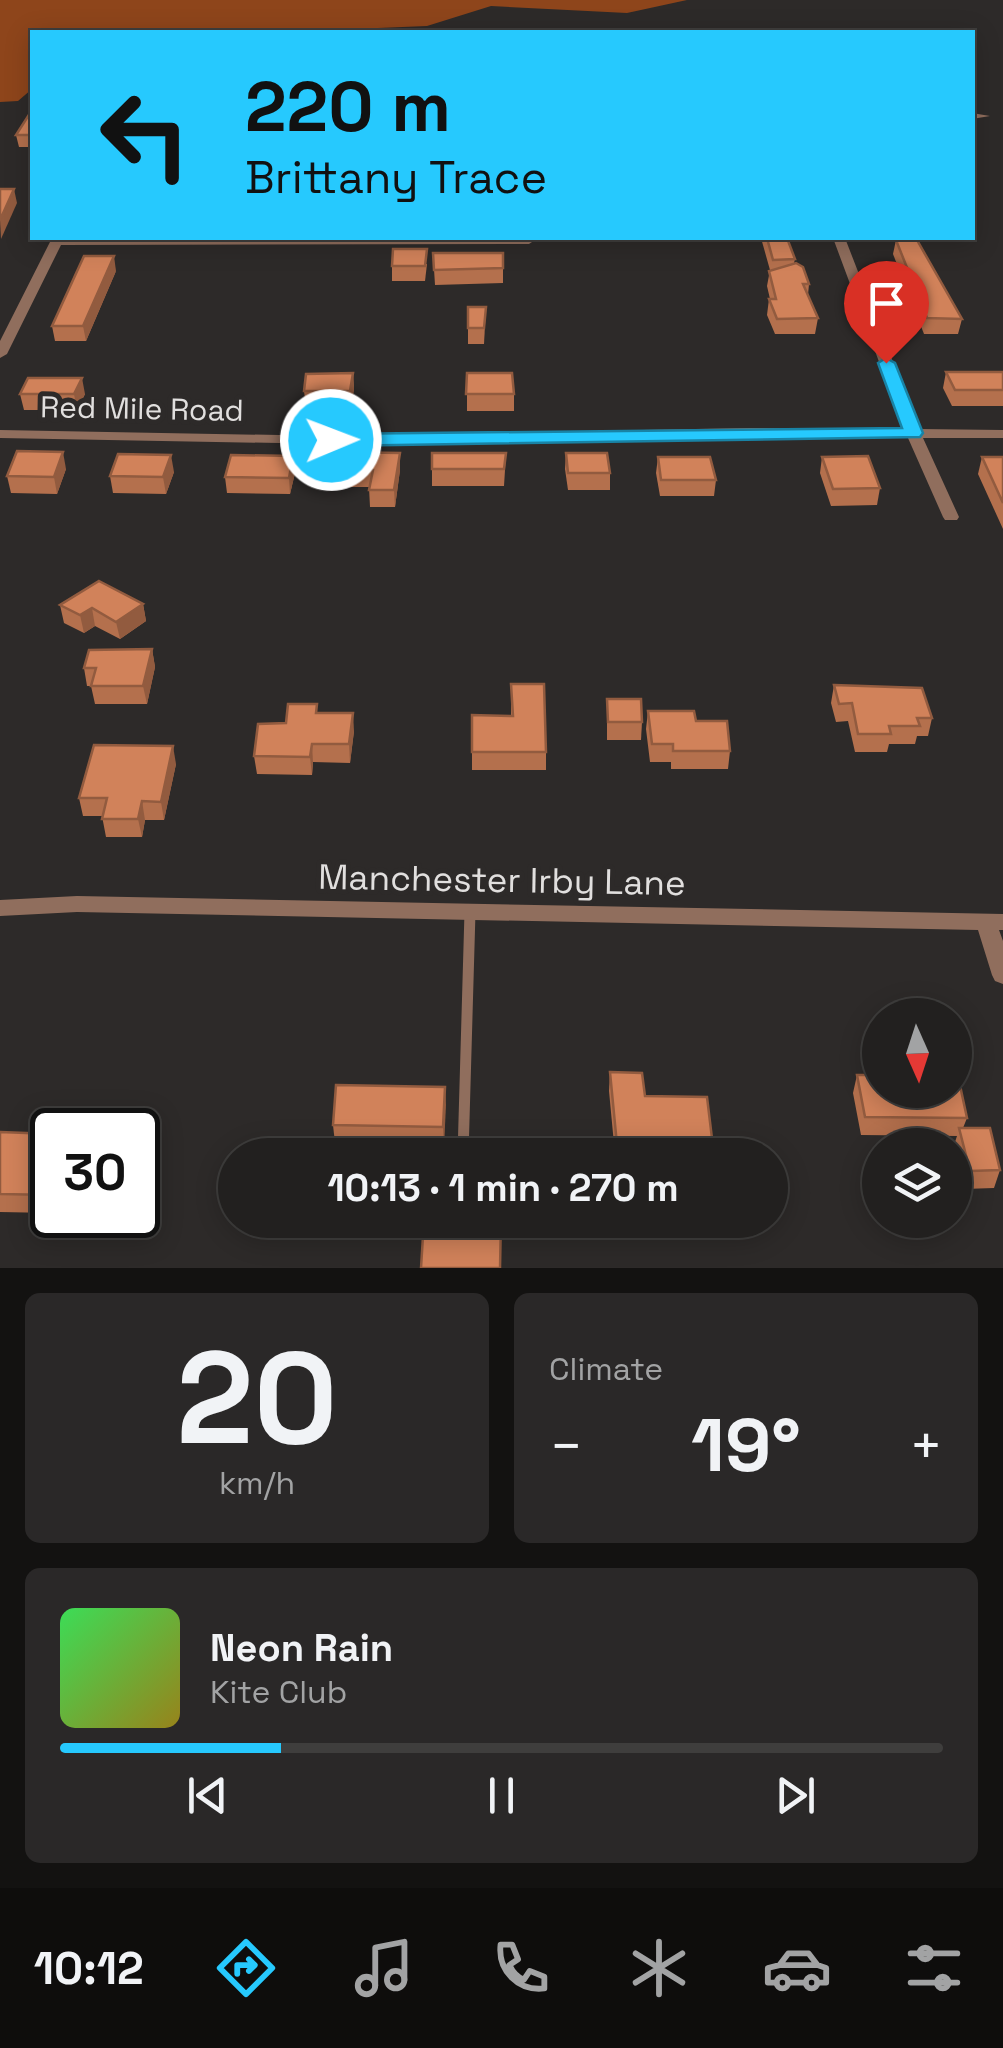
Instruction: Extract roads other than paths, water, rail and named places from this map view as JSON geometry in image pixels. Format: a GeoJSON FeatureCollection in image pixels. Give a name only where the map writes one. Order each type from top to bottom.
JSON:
{"type":"FeatureCollection","features":[{"type":"Feature","properties":{"kind":"street"},"geometry":{"type":"LineString","coordinates":[[0,354],[57,240]]}},
{"type":"Feature","properties":{"kind":"street"},"geometry":{"type":"LineString","coordinates":[[840,240],[913,433],[951,517]]}},
{"type":"Feature","properties":{"kind":"street","name":"Red Mile Road"},"geometry":{"type":"LineString","coordinates":[[0,434],[331,440],[1003,434]]}},
{"type":"Feature","properties":{"kind":"street","name":"Manchester Irby Lane"},"geometry":{"type":"LineString","coordinates":[[0,908],[77,904],[994,922]]}},
{"type":"Feature","properties":{"kind":"street"},"geometry":{"type":"LineString","coordinates":[[994,922],[1003,975]]}},
{"type":"Feature","properties":{"kind":"lane"},"geometry":{"type":"LineString","coordinates":[[463,1138],[470,912]]}}]}
